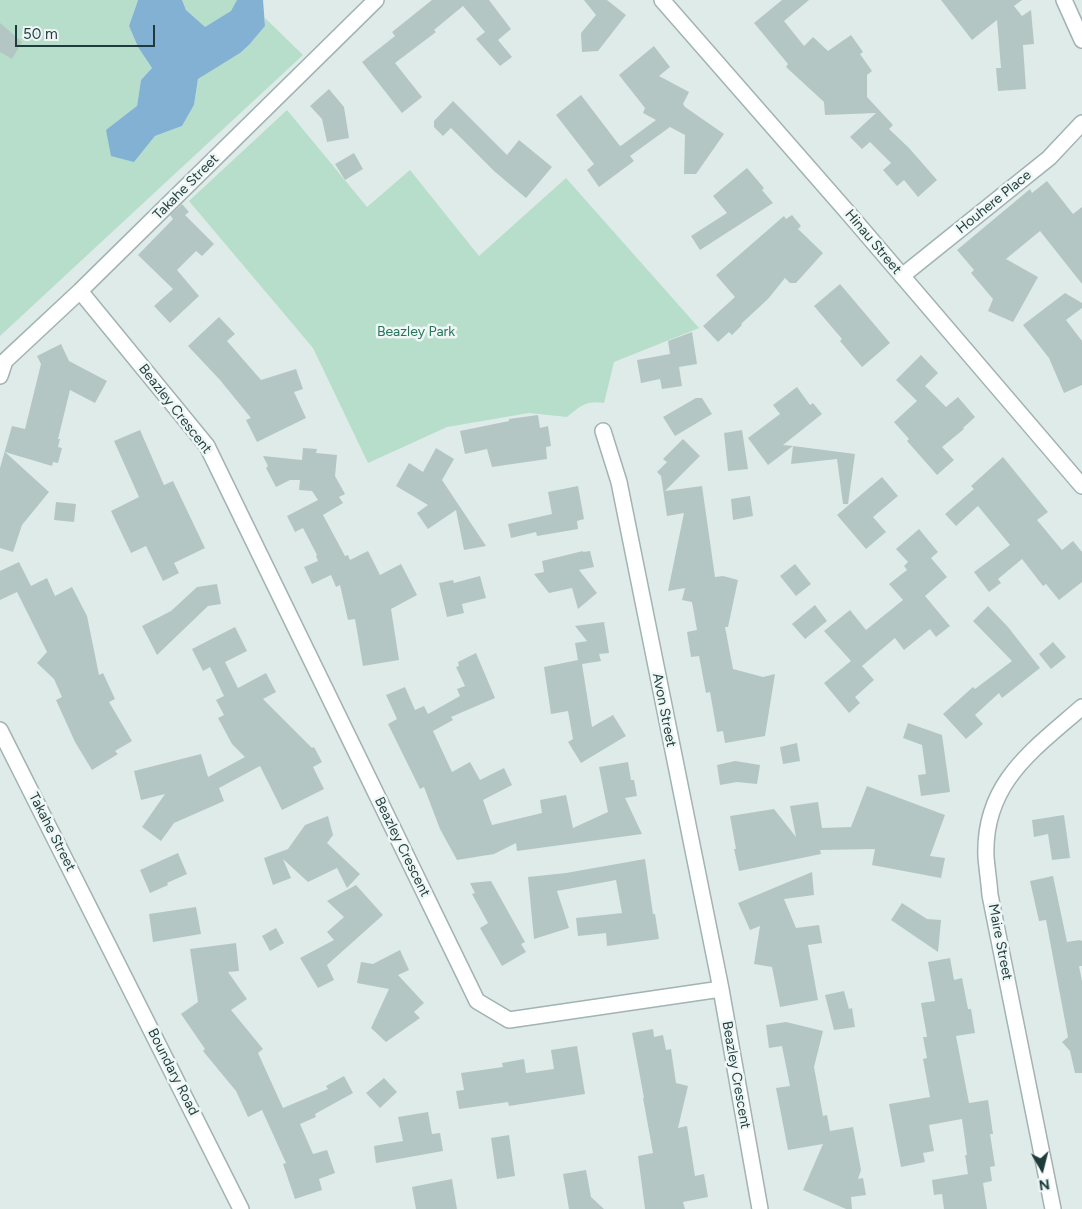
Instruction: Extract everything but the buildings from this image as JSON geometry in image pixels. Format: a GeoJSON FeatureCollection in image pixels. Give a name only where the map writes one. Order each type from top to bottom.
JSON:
{"type":"FeatureCollection","features":[{"type":"Feature","properties":{"kind":"street","name":"Takahe Street"},"geometry":{"type":"LineString","coordinates":[[0,376],[5,361],[80,291],[376,0]]}},
{"type":"Feature","properties":{"kind":"street","name":"Hinau Street"},"geometry":{"type":"LineString","coordinates":[[662,0],[1082,486]]}},
{"type":"Feature","properties":{"kind":"street"},"geometry":{"type":"LineString","coordinates":[[1064,0],[1082,40]]}},
{"type":"Feature","properties":{"kind":"street","name":"Houhere Place"},"geometry":{"type":"LineString","coordinates":[[902,276],[1049,158],[1082,123]]}},
{"type":"Feature","properties":{"kind":"street","name":"Beazley Crescent"},"geometry":{"type":"LineString","coordinates":[[80,291],[207,446],[477,1001],[509,1020],[721,989],[760,1209]]}},
{"type":"Feature","properties":{"kind":"street","name":"Avon Street"},"geometry":{"type":"LineString","coordinates":[[603,432],[619,482],[721,989]]}},
{"type":"Feature","properties":{"kind":"street","name":"Maire Street"},"geometry":{"type":"LineString","coordinates":[[1053,1209],[990,895],[986,856],[988,830],[995,804],[1007,779],[1024,758],[1082,707]]}},
{"type":"Feature","properties":{"kind":"street","name":"Takahe Street"},"geometry":{"type":"LineString","coordinates":[[0,730],[104,934]]}},
{"type":"Feature","properties":{"kind":"street","name":"Boundary Road"},"geometry":{"type":"LineString","coordinates":[[104,934],[241,1209]]}},
{"type":"Feature","properties":{"kind":"green space"},"geometry":{"type":"Polygon","coordinates":[[[0,0],[138,0],[129,26],[138,47],[152,68],[141,80],[137,106],[134,162],[155,136],[182,126],[194,105],[198,79],[249,45],[265,26],[265,18],[303,55],[0,336],[0,0]]]}},
{"type":"Feature","properties":{"kind":"green space"},"geometry":{"type":"Polygon","coordinates":[[[182,0],[237,0],[232,11],[205,28],[186,10],[182,0]]]}},
{"type":"Feature","properties":{"kind":"green space","name":"Beazley Park"},"geometry":{"type":"Polygon","coordinates":[[[287,110],[367,207],[410,170],[479,256],[566,178],[699,328],[614,362],[604,403],[588,403],[567,417],[529,413],[447,427],[368,463],[313,348],[189,201],[287,110]]]}},
{"type":"Feature","properties":{"kind":"water"},"geometry":{"type":"Polygon","coordinates":[[[138,0],[182,0],[186,10],[205,27],[231,11],[237,0],[263,0],[265,26],[240,53],[198,79],[194,105],[182,126],[155,136],[134,162],[111,156],[106,130],[137,106],[141,80],[152,68],[138,47],[129,26],[138,0]]]}}]}
